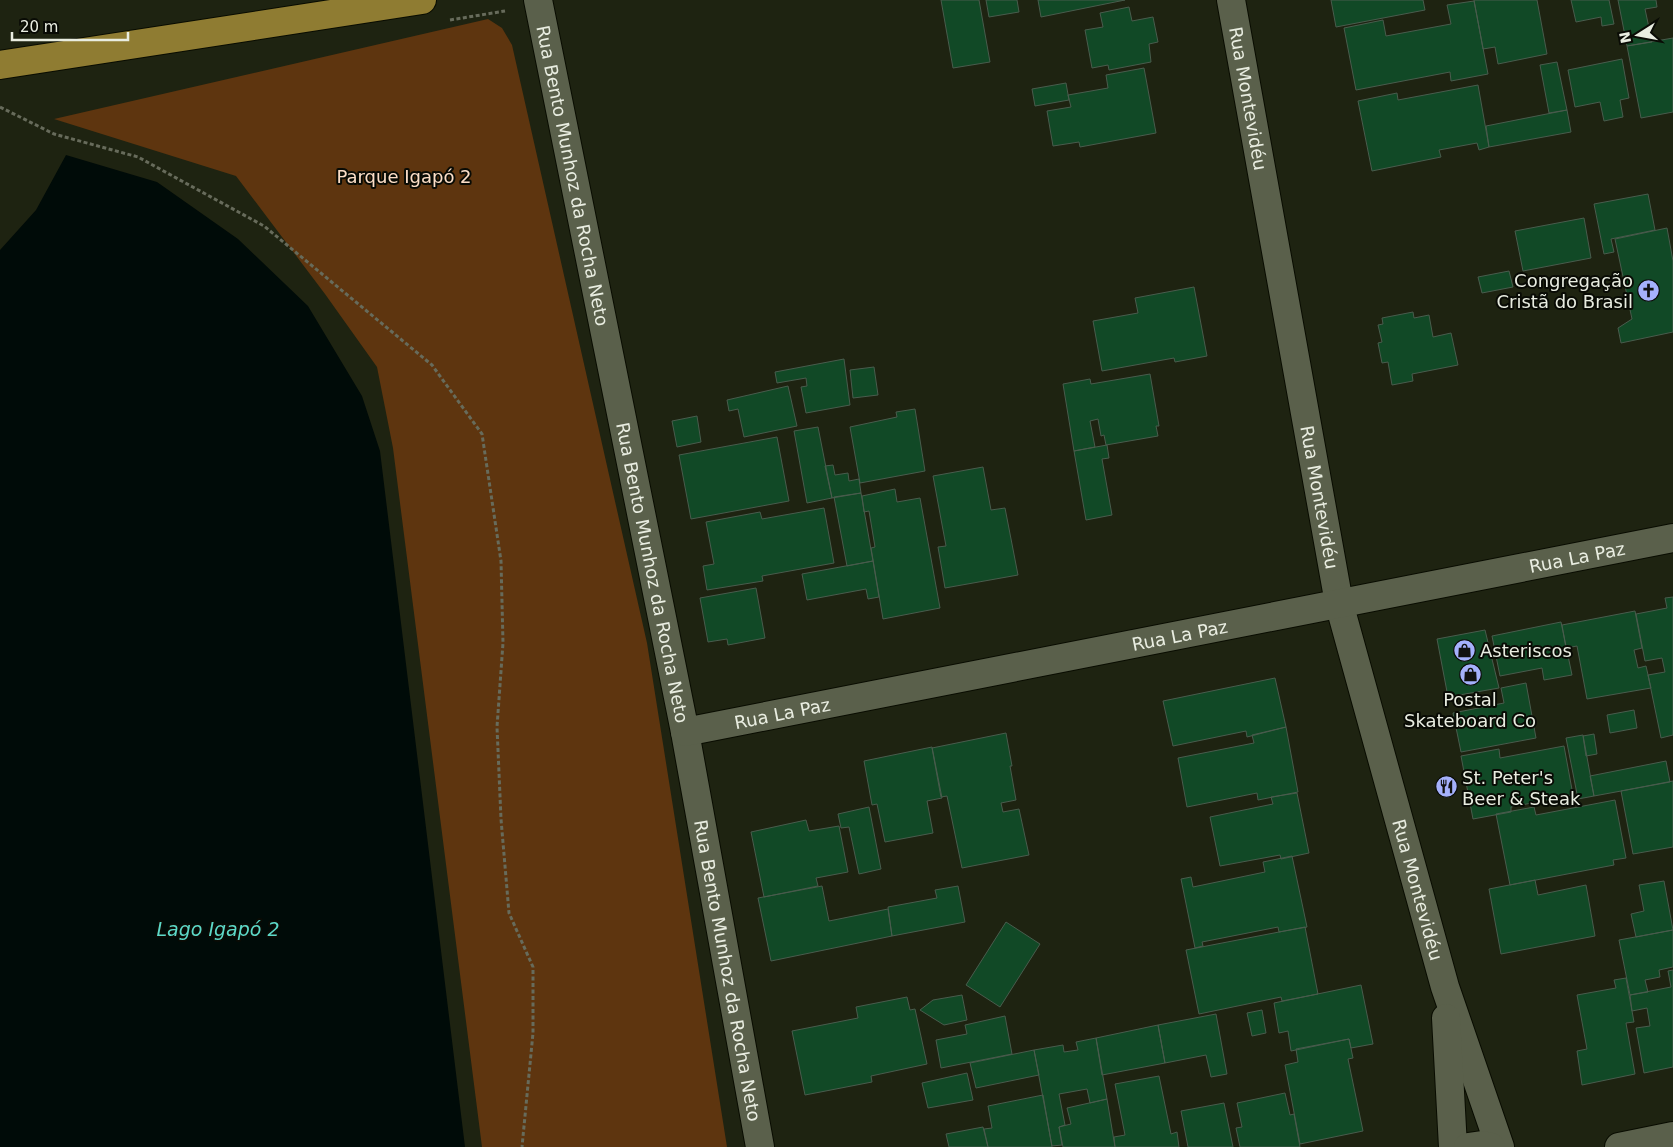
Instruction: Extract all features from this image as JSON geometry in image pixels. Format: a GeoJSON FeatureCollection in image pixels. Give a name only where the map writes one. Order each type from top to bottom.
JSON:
{"type":"FeatureCollection","features":[{"type":"Feature","properties":{"kind":"main road"},"geometry":{"type":"LineString","coordinates":[[0,65],[422,0]]}},
{"type":"Feature","properties":{"kind":"street","name":"Rua Bento Munhoz da Rocha Neto"},"geometry":{"type":"LineString","coordinates":[[538,0],[685,732],[760,1147]]}},
{"type":"Feature","properties":{"kind":"street","name":"Rua Montevidéu"},"geometry":{"type":"LineString","coordinates":[[1230,0],[1339,603],[1445,987],[1500,1147]]}},
{"type":"Feature","properties":{"kind":"street","name":"Rua La Paz"},"geometry":{"type":"LineString","coordinates":[[685,732],[1673,538]]}},
{"type":"Feature","properties":{"kind":"street","name":"Rua Montevidéu"},"geometry":{"type":"LineString","coordinates":[[1445,987],[1453,1147]]}},
{"type":"Feature","properties":{"kind":"street"},"geometry":{"type":"LineString","coordinates":[[1619,1147],[1673,1136]]}},
{"type":"Feature","properties":{"kind":"street"},"geometry":{"type":"LineString","coordinates":[[1468,1147],[1482,1144],[1491,1147]]}},
{"type":"Feature","properties":{"kind":"path"},"geometry":{"type":"LineString","coordinates":[[450,20],[508,10]]}},
{"type":"Feature","properties":{"kind":"path"},"geometry":{"type":"LineString","coordinates":[[0,107],[54,134],[138,157],[264,226],[432,365],[482,434],[500,561],[503,643],[498,727],[501,819],[509,913],[533,967],[533,1033],[522,1147]]}},
{"type":"Feature","properties":{"kind":"green space","name":"Parque Igapó 2"},"geometry":{"type":"Polygon","coordinates":[[[488,19],[502,28],[512,45],[647,643],[727,1147],[482,1147],[393,448],[377,367],[325,294],[236,176],[54,119],[488,19]]]}},
{"type":"Feature","properties":{"kind":"water","name":"Lago Igapó 2"},"geometry":{"type":"Polygon","coordinates":[[[66,155],[157,182],[238,239],[308,306],[362,396],[380,451],[465,1147],[0,1147],[0,250],[36,210],[66,155]]]}},
{"type":"Feature","properties":{"kind":"building"},"geometry":{"type":"Polygon","coordinates":[[[941,0],[979,0],[990,62],[953,68],[941,0]]]}},
{"type":"Feature","properties":{"kind":"building"},"geometry":{"type":"Polygon","coordinates":[[[986,0],[1017,0],[1019,12],[989,17],[986,0]]]}},
{"type":"Feature","properties":{"kind":"building"},"geometry":{"type":"Polygon","coordinates":[[[1038,0],[1125,0],[1041,17],[1038,0]]]}},
{"type":"Feature","properties":{"kind":"building"},"geometry":{"type":"Polygon","coordinates":[[[1331,0],[1423,0],[1425,10],[1336,27],[1331,0]]]}},
{"type":"Feature","properties":{"kind":"building"},"geometry":{"type":"Polygon","coordinates":[[[1474,0],[1537,0],[1547,54],[1498,64],[1495,47],[1483,49],[1474,0]]]}},
{"type":"Feature","properties":{"kind":"building"},"geometry":{"type":"Polygon","coordinates":[[[1571,0],[1609,0],[1614,24],[1602,26],[1601,17],[1576,22],[1571,0]]]}},
{"type":"Feature","properties":{"kind":"building"},"geometry":{"type":"Polygon","coordinates":[[[1618,0],[1656,0],[1657,7],[1645,9],[1652,42],[1627,46],[1618,0]]]}},
{"type":"Feature","properties":{"kind":"building"},"geometry":{"type":"Polygon","coordinates":[[[1474,1],[1488,74],[1451,81],[1450,72],[1356,90],[1344,28],[1383,20],[1386,36],[1451,24],[1447,5],[1474,1]]]}},
{"type":"Feature","properties":{"kind":"building"},"geometry":{"type":"Polygon","coordinates":[[[1129,7],[1132,21],[1153,17],[1158,42],[1149,44],[1151,62],[1109,70],[1108,65],[1092,68],[1085,30],[1103,27],[1100,13],[1129,7]]]}},
{"type":"Feature","properties":{"kind":"building"},"geometry":{"type":"Polygon","coordinates":[[[1673,38],[1673,112],[1641,118],[1627,46],[1673,38]]]}},
{"type":"Feature","properties":{"kind":"building"},"geometry":{"type":"Polygon","coordinates":[[[1622,59],[1629,98],[1620,100],[1623,117],[1604,121],[1600,102],[1575,107],[1568,70],[1622,59]]]}},
{"type":"Feature","properties":{"kind":"building"},"geometry":{"type":"Polygon","coordinates":[[[1557,62],[1567,110],[1549,113],[1540,65],[1557,62]]]}},
{"type":"Feature","properties":{"kind":"building"},"geometry":{"type":"Polygon","coordinates":[[[1144,68],[1156,133],[1080,147],[1079,142],[1053,146],[1047,111],[1071,107],[1068,95],[1108,88],[1106,75],[1144,68]]]}},
{"type":"Feature","properties":{"kind":"building"},"geometry":{"type":"Polygon","coordinates":[[[1066,83],[1069,100],[1035,106],[1032,89],[1066,83]]]}},
{"type":"Feature","properties":{"kind":"building"},"geometry":{"type":"Polygon","coordinates":[[[1478,85],[1489,147],[1479,150],[1477,143],[1439,150],[1441,157],[1372,171],[1358,101],[1397,93],[1398,100],[1478,85]]]}},
{"type":"Feature","properties":{"kind":"building"},"geometry":{"type":"Polygon","coordinates":[[[1567,110],[1571,132],[1489,147],[1486,126],[1567,110]]]}},
{"type":"Feature","properties":{"kind":"building"},"geometry":{"type":"Polygon","coordinates":[[[1648,194],[1655,230],[1611,239],[1614,252],[1604,254],[1594,204],[1648,194]]]}},
{"type":"Feature","properties":{"kind":"building"},"geometry":{"type":"Polygon","coordinates":[[[1584,218],[1591,258],[1523,271],[1515,231],[1584,218]]]}},
{"type":"Feature","properties":{"kind":"building","name":"Congregação Cristã do Brasil"},"geometry":{"type":"Polygon","coordinates":[[[1667,228],[1673,261],[1673,332],[1621,343],[1618,328],[1632,319],[1615,239],[1667,228]]]}},
{"type":"Feature","properties":{"kind":"building"},"geometry":{"type":"Polygon","coordinates":[[[1509,271],[1513,287],[1482,293],[1478,277],[1509,271]]]}},
{"type":"Feature","properties":{"kind":"building"},"geometry":{"type":"Polygon","coordinates":[[[1194,287],[1207,356],[1175,362],[1174,358],[1102,371],[1093,321],[1138,313],[1135,298],[1194,287]]]}},
{"type":"Feature","properties":{"kind":"building"},"geometry":{"type":"Polygon","coordinates":[[[1413,312],[1414,318],[1429,315],[1433,337],[1451,333],[1458,365],[1412,374],[1413,381],[1392,385],[1388,362],[1382,363],[1378,343],[1382,342],[1378,325],[1383,324],[1382,318],[1413,312]]]}},
{"type":"Feature","properties":{"kind":"building"},"geometry":{"type":"Polygon","coordinates":[[[844,359],[850,405],[806,413],[801,387],[807,386],[806,378],[777,383],[775,372],[844,359]]]}},
{"type":"Feature","properties":{"kind":"building"},"geometry":{"type":"Polygon","coordinates":[[[874,367],[878,395],[853,398],[850,370],[874,367]]]}},
{"type":"Feature","properties":{"kind":"building"},"geometry":{"type":"Polygon","coordinates":[[[1150,374],[1159,426],[1156,426],[1158,436],[1106,445],[1104,435],[1101,436],[1098,419],[1090,421],[1095,447],[1074,451],[1063,384],[1090,379],[1091,384],[1150,374]]]}},
{"type":"Feature","properties":{"kind":"building"},"geometry":{"type":"Polygon","coordinates":[[[788,386],[797,426],[744,437],[738,409],[729,411],[727,400],[788,386]]]}},
{"type":"Feature","properties":{"kind":"building"},"geometry":{"type":"Polygon","coordinates":[[[915,409],[925,471],[860,483],[850,427],[897,417],[896,412],[915,409]]]}},
{"type":"Feature","properties":{"kind":"building"},"geometry":{"type":"Polygon","coordinates":[[[697,416],[701,442],[677,447],[672,421],[697,416]]]}},
{"type":"Feature","properties":{"kind":"building"},"geometry":{"type":"Polygon","coordinates":[[[818,427],[832,498],[807,503],[794,431],[818,427]]]}},
{"type":"Feature","properties":{"kind":"building"},"geometry":{"type":"Polygon","coordinates":[[[777,437],[789,501],[691,519],[679,455],[777,437]]]}},
{"type":"Feature","properties":{"kind":"building"},"geometry":{"type":"Polygon","coordinates":[[[1107,445],[1109,458],[1102,459],[1112,515],[1086,520],[1074,451],[1107,445]]]}},
{"type":"Feature","properties":{"kind":"building"},"geometry":{"type":"Polygon","coordinates":[[[833,465],[835,475],[848,473],[849,481],[859,479],[861,493],[832,498],[825,466],[833,465]]]}},
{"type":"Feature","properties":{"kind":"building"},"geometry":{"type":"Polygon","coordinates":[[[983,467],[991,510],[1005,508],[1018,575],[945,588],[938,547],[946,546],[933,476],[983,467]]]}},
{"type":"Feature","properties":{"kind":"building"},"geometry":{"type":"Polygon","coordinates":[[[895,489],[897,502],[920,498],[940,608],[883,619],[871,548],[875,547],[869,511],[864,512],[862,496],[895,489]]]}},
{"type":"Feature","properties":{"kind":"building"},"geometry":{"type":"Polygon","coordinates":[[[861,493],[873,561],[847,566],[834,497],[861,493]]]}},
{"type":"Feature","properties":{"kind":"building"},"geometry":{"type":"Polygon","coordinates":[[[824,508],[834,563],[762,576],[763,581],[707,590],[703,566],[714,564],[706,522],[760,512],[762,519],[824,508]]]}},
{"type":"Feature","properties":{"kind":"building"},"geometry":{"type":"Polygon","coordinates":[[[873,561],[879,597],[868,599],[866,589],[807,600],[802,574],[873,561]]]}},
{"type":"Feature","properties":{"kind":"building"},"geometry":{"type":"Polygon","coordinates":[[[756,588],[765,638],[728,645],[727,639],[708,642],[700,598],[756,588]]]}},
{"type":"Feature","properties":{"kind":"building"},"geometry":{"type":"Polygon","coordinates":[[[1673,597],[1673,735],[1661,738],[1648,675],[1665,672],[1662,658],[1645,661],[1636,614],[1667,608],[1665,598],[1673,597]]]}},
{"type":"Feature","properties":{"kind":"building"},"geometry":{"type":"Polygon","coordinates":[[[1635,611],[1642,648],[1634,650],[1638,668],[1646,666],[1651,688],[1587,699],[1577,646],[1566,648],[1562,625],[1635,611]]]}},
{"type":"Feature","properties":{"kind":"building"},"geometry":{"type":"Polygon","coordinates":[[[1561,622],[1572,675],[1544,680],[1542,668],[1500,676],[1492,636],[1561,622]]]}},
{"type":"Feature","properties":{"kind":"building"},"geometry":{"type":"Polygon","coordinates":[[[1485,630],[1499,688],[1448,697],[1437,639],[1485,630]]]}},
{"type":"Feature","properties":{"kind":"building"},"geometry":{"type":"Polygon","coordinates":[[[1275,678],[1286,727],[1247,737],[1246,731],[1173,746],[1163,701],[1275,678]]]}},
{"type":"Feature","properties":{"kind":"building"},"geometry":{"type":"Polygon","coordinates":[[[1526,683],[1536,738],[1461,752],[1453,713],[1504,703],[1501,688],[1526,683]]]}},
{"type":"Feature","properties":{"kind":"building"},"geometry":{"type":"Polygon","coordinates":[[[1634,710],[1637,728],[1610,733],[1607,715],[1634,710]]]}},
{"type":"Feature","properties":{"kind":"building"},"geometry":{"type":"Polygon","coordinates":[[[1286,727],[1298,792],[1258,800],[1257,793],[1187,807],[1178,758],[1254,743],[1252,735],[1286,727]]]}},
{"type":"Feature","properties":{"kind":"building"},"geometry":{"type":"Polygon","coordinates":[[[1006,733],[1016,800],[1001,803],[1003,812],[1019,809],[1029,855],[962,868],[947,796],[941,797],[932,748],[1006,733]]]}},
{"type":"Feature","properties":{"kind":"building"},"geometry":{"type":"Polygon","coordinates":[[[1594,734],[1597,754],[1586,756],[1583,736],[1594,734]]]}},
{"type":"Feature","properties":{"kind":"building"},"geometry":{"type":"Polygon","coordinates":[[[1583,735],[1594,796],[1578,799],[1566,738],[1583,735]]]}},
{"type":"Feature","properties":{"kind":"building"},"geometry":{"type":"Polygon","coordinates":[[[1564,746],[1573,795],[1511,807],[1511,812],[1473,819],[1461,756],[1499,749],[1500,758],[1564,746]]]}},
{"type":"Feature","properties":{"kind":"building"},"geometry":{"type":"Polygon","coordinates":[[[932,747],[942,798],[927,801],[933,833],[885,842],[877,804],[872,805],[864,761],[932,747]]]}},
{"type":"Feature","properties":{"kind":"building"},"geometry":{"type":"Polygon","coordinates":[[[1666,761],[1670,782],[1594,796],[1590,776],[1666,761]]]}},
{"type":"Feature","properties":{"kind":"building"},"geometry":{"type":"Polygon","coordinates":[[[1673,781],[1673,847],[1633,854],[1621,791],[1673,781]]]}},
{"type":"Feature","properties":{"kind":"building"},"geometry":{"type":"Polygon","coordinates":[[[1297,793],[1309,853],[1281,859],[1280,855],[1220,866],[1210,817],[1273,804],[1271,797],[1297,793]]]}},
{"type":"Feature","properties":{"kind":"building"},"geometry":{"type":"Polygon","coordinates":[[[1615,800],[1626,858],[1613,860],[1614,865],[1510,885],[1496,814],[1534,807],[1536,815],[1615,800]]]}},
{"type":"Feature","properties":{"kind":"building"},"geometry":{"type":"Polygon","coordinates":[[[869,807],[881,869],[859,874],[849,827],[841,828],[838,814],[869,807]]]}},
{"type":"Feature","properties":{"kind":"building"},"geometry":{"type":"Polygon","coordinates":[[[806,820],[809,831],[839,826],[848,872],[816,878],[818,886],[764,897],[751,832],[806,820]]]}},
{"type":"Feature","properties":{"kind":"building"},"geometry":{"type":"Polygon","coordinates":[[[1292,856],[1307,927],[1279,932],[1278,927],[1202,942],[1203,946],[1195,948],[1181,879],[1191,877],[1193,887],[1265,872],[1263,862],[1292,856]]]}},
{"type":"Feature","properties":{"kind":"building"},"geometry":{"type":"Polygon","coordinates":[[[1535,880],[1538,895],[1586,885],[1595,936],[1501,954],[1489,889],[1535,880]]]}},
{"type":"Feature","properties":{"kind":"building"},"geometry":{"type":"Polygon","coordinates":[[[1664,881],[1673,930],[1636,937],[1631,914],[1644,911],[1639,885],[1664,881]]]}},
{"type":"Feature","properties":{"kind":"building"},"geometry":{"type":"Polygon","coordinates":[[[822,886],[829,921],[888,909],[892,936],[771,961],[758,898],[822,886]]]}},
{"type":"Feature","properties":{"kind":"building"},"geometry":{"type":"Polygon","coordinates":[[[958,886],[965,922],[892,936],[888,907],[937,898],[935,890],[958,886]]]}},
{"type":"Feature","properties":{"kind":"building"},"geometry":{"type":"Polygon","coordinates":[[[1006,922],[1040,944],[1000,1007],[966,985],[1006,922]]]}},
{"type":"Feature","properties":{"kind":"building"},"geometry":{"type":"Polygon","coordinates":[[[1305,927],[1318,994],[1282,1001],[1281,997],[1199,1014],[1186,950],[1305,927]]]}},
{"type":"Feature","properties":{"kind":"building"},"geometry":{"type":"Polygon","coordinates":[[[1673,930],[1673,967],[1659,970],[1660,977],[1645,980],[1648,992],[1630,995],[1619,940],[1673,930]]]}},
{"type":"Feature","properties":{"kind":"building"},"geometry":{"type":"Polygon","coordinates":[[[1673,970],[1673,1067],[1644,1073],[1636,1028],[1650,1026],[1647,1008],[1632,1011],[1630,995],[1671,987],[1668,971],[1673,970]]]}},
{"type":"Feature","properties":{"kind":"building"},"geometry":{"type":"Polygon","coordinates":[[[1626,978],[1634,1022],[1626,1023],[1635,1074],[1582,1085],[1577,1051],[1587,1049],[1577,995],[1616,988],[1614,980],[1626,978]]]}},
{"type":"Feature","properties":{"kind":"building"},"geometry":{"type":"Polygon","coordinates":[[[1361,985],[1373,1044],[1351,1048],[1349,1039],[1291,1051],[1288,1031],[1279,1033],[1274,1003],[1361,985]]]}},
{"type":"Feature","properties":{"kind":"building"},"geometry":{"type":"Polygon","coordinates":[[[962,995],[967,1020],[944,1025],[920,1010],[933,1000],[962,995]]]}},
{"type":"Feature","properties":{"kind":"building"},"geometry":{"type":"Polygon","coordinates":[[[907,997],[910,1010],[915,1009],[927,1064],[871,1076],[872,1082],[805,1095],[792,1031],[858,1018],[856,1007],[907,997]]]}},
{"type":"Feature","properties":{"kind":"building"},"geometry":{"type":"Polygon","coordinates":[[[1262,1010],[1266,1033],[1252,1036],[1247,1013],[1262,1010]]]}},
{"type":"Feature","properties":{"kind":"building"},"geometry":{"type":"Polygon","coordinates":[[[1216,1014],[1227,1074],[1211,1077],[1206,1055],[1165,1063],[1158,1025],[1216,1014]]]}},
{"type":"Feature","properties":{"kind":"building"},"geometry":{"type":"Polygon","coordinates":[[[1005,1016],[1012,1054],[941,1068],[936,1040],[967,1034],[965,1025],[1005,1016]]]}},
{"type":"Feature","properties":{"kind":"building"},"geometry":{"type":"Polygon","coordinates":[[[1158,1025],[1165,1063],[1102,1075],[1096,1038],[1158,1025]]]}},
{"type":"Feature","properties":{"kind":"building"},"geometry":{"type":"Polygon","coordinates":[[[1096,1038],[1107,1099],[1090,1103],[1087,1089],[1059,1094],[1065,1125],[1059,1127],[1062,1145],[1052,1146],[1034,1050],[1063,1045],[1064,1052],[1078,1050],[1076,1042],[1096,1038]]]}},
{"type":"Feature","properties":{"kind":"building"},"geometry":{"type":"Polygon","coordinates":[[[1349,1039],[1353,1058],[1348,1059],[1363,1131],[1300,1144],[1285,1065],[1298,1062],[1296,1049],[1349,1039]]]}},
{"type":"Feature","properties":{"kind":"building"},"geometry":{"type":"Polygon","coordinates":[[[1034,1050],[1039,1075],[976,1088],[970,1063],[1034,1050]]]}},
{"type":"Feature","properties":{"kind":"building"},"geometry":{"type":"Polygon","coordinates":[[[967,1073],[973,1100],[928,1108],[922,1083],[967,1073]]]}},
{"type":"Feature","properties":{"kind":"building"},"geometry":{"type":"Polygon","coordinates":[[[1159,1076],[1171,1134],[1177,1132],[1179,1147],[1115,1147],[1114,1137],[1125,1135],[1115,1084],[1159,1076]]]}},
{"type":"Feature","properties":{"kind":"building"},"geometry":{"type":"Polygon","coordinates":[[[1285,1093],[1290,1115],[1294,1114],[1300,1147],[1240,1147],[1236,1128],[1242,1127],[1237,1103],[1285,1093]]]}},
{"type":"Feature","properties":{"kind":"building"},"geometry":{"type":"Polygon","coordinates":[[[1043,1095],[1052,1147],[988,1147],[984,1129],[992,1128],[988,1106],[1043,1095]]]}},
{"type":"Feature","properties":{"kind":"building"},"geometry":{"type":"Polygon","coordinates":[[[1107,1099],[1115,1147],[1063,1147],[1059,1127],[1071,1124],[1067,1108],[1107,1099]]]}},
{"type":"Feature","properties":{"kind":"building"},"geometry":{"type":"Polygon","coordinates":[[[1224,1103],[1233,1147],[1188,1147],[1181,1111],[1224,1103]]]}},
{"type":"Feature","properties":{"kind":"building"},"geometry":{"type":"Polygon","coordinates":[[[983,1127],[988,1147],[949,1147],[946,1134],[983,1127]]]}},
{"type":"Feature","properties":{"kind":"place","name":"Congregação Cristã do Brasil"},"geometry":{"type":"Point","coordinates":[1649,290]}},
{"type":"Feature","properties":{"kind":"place","name":"Asteriscos"},"geometry":{"type":"Point","coordinates":[1464,650]}},
{"type":"Feature","properties":{"kind":"place","name":"Postal Skateboard Co"},"geometry":{"type":"Point","coordinates":[1470,674]}},
{"type":"Feature","properties":{"kind":"place","name":"St. Peter's Beer & Steak"},"geometry":{"type":"Point","coordinates":[1446,787]}}]}
